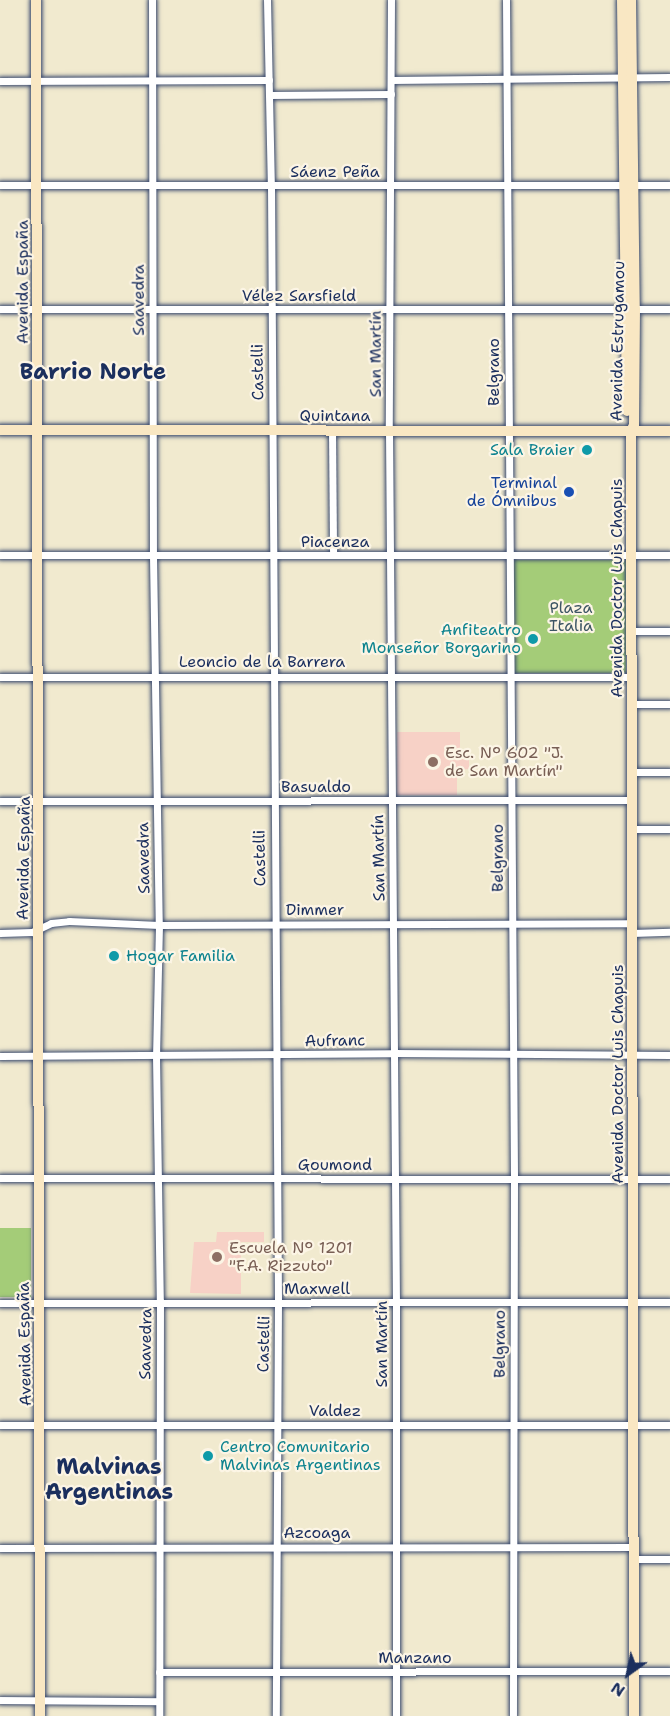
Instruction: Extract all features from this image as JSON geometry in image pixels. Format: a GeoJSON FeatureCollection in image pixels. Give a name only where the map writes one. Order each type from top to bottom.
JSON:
{"type":"FeatureCollection","features":[{"type":"Feature","properties":{"kind":"main road","name":"Avenida España"},"geometry":{"type":"LineString","coordinates":[[36,0],[40,801],[39,1302],[42,1548],[40,1716]]}},
{"type":"Feature","properties":{"kind":"main road","name":"Avenida Estrugamou"},"geometry":{"type":"LineString","coordinates":[[622,0],[628,76]]}},
{"type":"Feature","properties":{"kind":"main road","name":"Avenida Estrugamou"},"geometry":{"type":"LineString","coordinates":[[631,0],[628,76],[631,310],[627,425],[631,431]]}},
{"type":"Feature","properties":{"kind":"main road","name":"Quintana"},"geometry":{"type":"LineString","coordinates":[[0,430],[670,431]]}},
{"type":"Feature","properties":{"kind":"main road","name":"Avenida Doctor Luis Chapuis"},"geometry":{"type":"LineString","coordinates":[[631,431],[634,1716]]}},
{"type":"Feature","properties":{"kind":"street","name":"Saavedra"},"geometry":{"type":"LineString","coordinates":[[152,0],[152,430],[159,925],[156,1056],[160,1301],[159,1716]]}},
{"type":"Feature","properties":{"kind":"street","name":"Castelli"},"geometry":{"type":"LineString","coordinates":[[267,0],[271,186],[273,801],[278,1302],[275,1546],[276,1716]]}},
{"type":"Feature","properties":{"kind":"street","name":"San Martín"},"geometry":{"type":"LineString","coordinates":[[391,0],[389,431],[396,1303],[396,1716]]}},
{"type":"Feature","properties":{"kind":"street","name":"Belgrano"},"geometry":{"type":"LineString","coordinates":[[506,0],[514,1179],[513,1716]]}},
{"type":"Feature","properties":{"kind":"street"},"geometry":{"type":"LineString","coordinates":[[391,80],[670,77]]}},
{"type":"Feature","properties":{"kind":"street"},"geometry":{"type":"LineString","coordinates":[[0,81],[268,80]]}},
{"type":"Feature","properties":{"kind":"street"},"geometry":{"type":"LineString","coordinates":[[269,95],[391,94]]}},
{"type":"Feature","properties":{"kind":"street","name":"Sáenz Peña"},"geometry":{"type":"LineString","coordinates":[[0,185],[670,185]]}},
{"type":"Feature","properties":{"kind":"street","name":"Vélez Sarsfield"},"geometry":{"type":"LineString","coordinates":[[0,309],[670,309]]}},
{"type":"Feature","properties":{"kind":"street"},"geometry":{"type":"LineString","coordinates":[[333,430],[333,555]]}},
{"type":"Feature","properties":{"kind":"street","name":"Piacenza"},"geometry":{"type":"LineString","coordinates":[[0,555],[670,555]]}},
{"type":"Feature","properties":{"kind":"street"},"geometry":{"type":"LineString","coordinates":[[632,631],[670,631]]}},
{"type":"Feature","properties":{"kind":"street","name":"Leoncio de la Barrera"},"geometry":{"type":"LineString","coordinates":[[0,677],[154,675],[632,677]]}},
{"type":"Feature","properties":{"kind":"street"},"geometry":{"type":"LineString","coordinates":[[632,704],[670,704]]}},
{"type":"Feature","properties":{"kind":"street"},"geometry":{"type":"LineString","coordinates":[[632,772],[670,772]]}},
{"type":"Feature","properties":{"kind":"street","name":"Basualdo"},"geometry":{"type":"LineString","coordinates":[[0,801],[632,801]]}},
{"type":"Feature","properties":{"kind":"street"},"geometry":{"type":"LineString","coordinates":[[632,829],[670,830]]}},
{"type":"Feature","properties":{"kind":"street","name":"Dimmer"},"geometry":{"type":"LineString","coordinates":[[0,933],[26,933],[69,921],[159,925],[511,922],[670,932]]}},
{"type":"Feature","properties":{"kind":"street","name":"Aufranc"},"geometry":{"type":"LineString","coordinates":[[0,1056],[276,1056],[393,1053],[670,1055]]}},
{"type":"Feature","properties":{"kind":"street","name":"Goumond"},"geometry":{"type":"LineString","coordinates":[[0,1178],[670,1179]]}},
{"type":"Feature","properties":{"kind":"street","name":"Maxwell"},"geometry":{"type":"LineString","coordinates":[[0,1302],[670,1302]]}},
{"type":"Feature","properties":{"kind":"street","name":"Valdez"},"geometry":{"type":"LineString","coordinates":[[0,1425],[670,1425]]}},
{"type":"Feature","properties":{"kind":"street","name":"Azcoaga"},"geometry":{"type":"LineString","coordinates":[[0,1548],[634,1547]]}},
{"type":"Feature","properties":{"kind":"street"},"geometry":{"type":"LineString","coordinates":[[634,1559],[670,1559]]}},
{"type":"Feature","properties":{"kind":"street","name":"Manzano"},"geometry":{"type":"LineString","coordinates":[[159,1672],[670,1671]]}},
{"type":"Feature","properties":{"kind":"street"},"geometry":{"type":"LineString","coordinates":[[0,1700],[159,1701]]}},
{"type":"Feature","properties":{"kind":"shaded area","name":"Esc. N° 602 \"J. de San Martín\""},"geometry":{"type":"Polygon","coordinates":[[[397,732],[460,732],[460,754],[469,754],[469,769],[457,770],[457,795],[397,795],[397,732]]]}},
{"type":"Feature","properties":{"kind":"shaded area","name":"Escuela N° 1201 \"F.A. Rizzuto\""},"geometry":{"type":"Polygon","coordinates":[[[217,1232],[264,1232],[264,1242],[241,1242],[241,1294],[190,1293],[194,1242],[216,1242],[217,1232]]]}},
{"type":"Feature","properties":{"kind":"green space","name":"Plaza Italia"},"geometry":{"type":"Polygon","coordinates":[[[514,560],[626,560],[626,673],[514,673],[514,560]]]}},
{"type":"Feature","properties":{"kind":"green space"},"geometry":{"type":"Polygon","coordinates":[[[0,1228],[31,1228],[31,1297],[0,1297],[0,1228]]]}},
{"type":"Feature","properties":{"kind":"place","name":"Sala Braier"},"geometry":{"type":"Point","coordinates":[587,450]}},
{"type":"Feature","properties":{"kind":"place","name":"Terminal de Ómnibus"},"geometry":{"type":"Point","coordinates":[569,492]}},
{"type":"Feature","properties":{"kind":"place","name":"Anfiteatro Monseñor Borgarino"},"geometry":{"type":"Point","coordinates":[533,639]}},
{"type":"Feature","properties":{"kind":"place","name":"Esc. N° 602 \"J. de San Martín\""},"geometry":{"type":"Point","coordinates":[433,762]}},
{"type":"Feature","properties":{"kind":"place","name":"Hogar Familia"},"geometry":{"type":"Point","coordinates":[114,956]}},
{"type":"Feature","properties":{"kind":"place","name":"Escuela N° 1201 \"F.A. Rizzuto\""},"geometry":{"type":"Point","coordinates":[217,1257]}},
{"type":"Feature","properties":{"kind":"place","name":"Centro Comunitario Malvinas Argentinas"},"geometry":{"type":"Point","coordinates":[208,1456]}},
{"type":"Feature","properties":{"kind":"district","name":"Barrio Norte"},"geometry":{"type":"Point","coordinates":[93,372]}},
{"type":"Feature","properties":{"kind":"district","name":"Malvinas Argentinas"},"geometry":{"type":"Point","coordinates":[109,1478]}}]}
